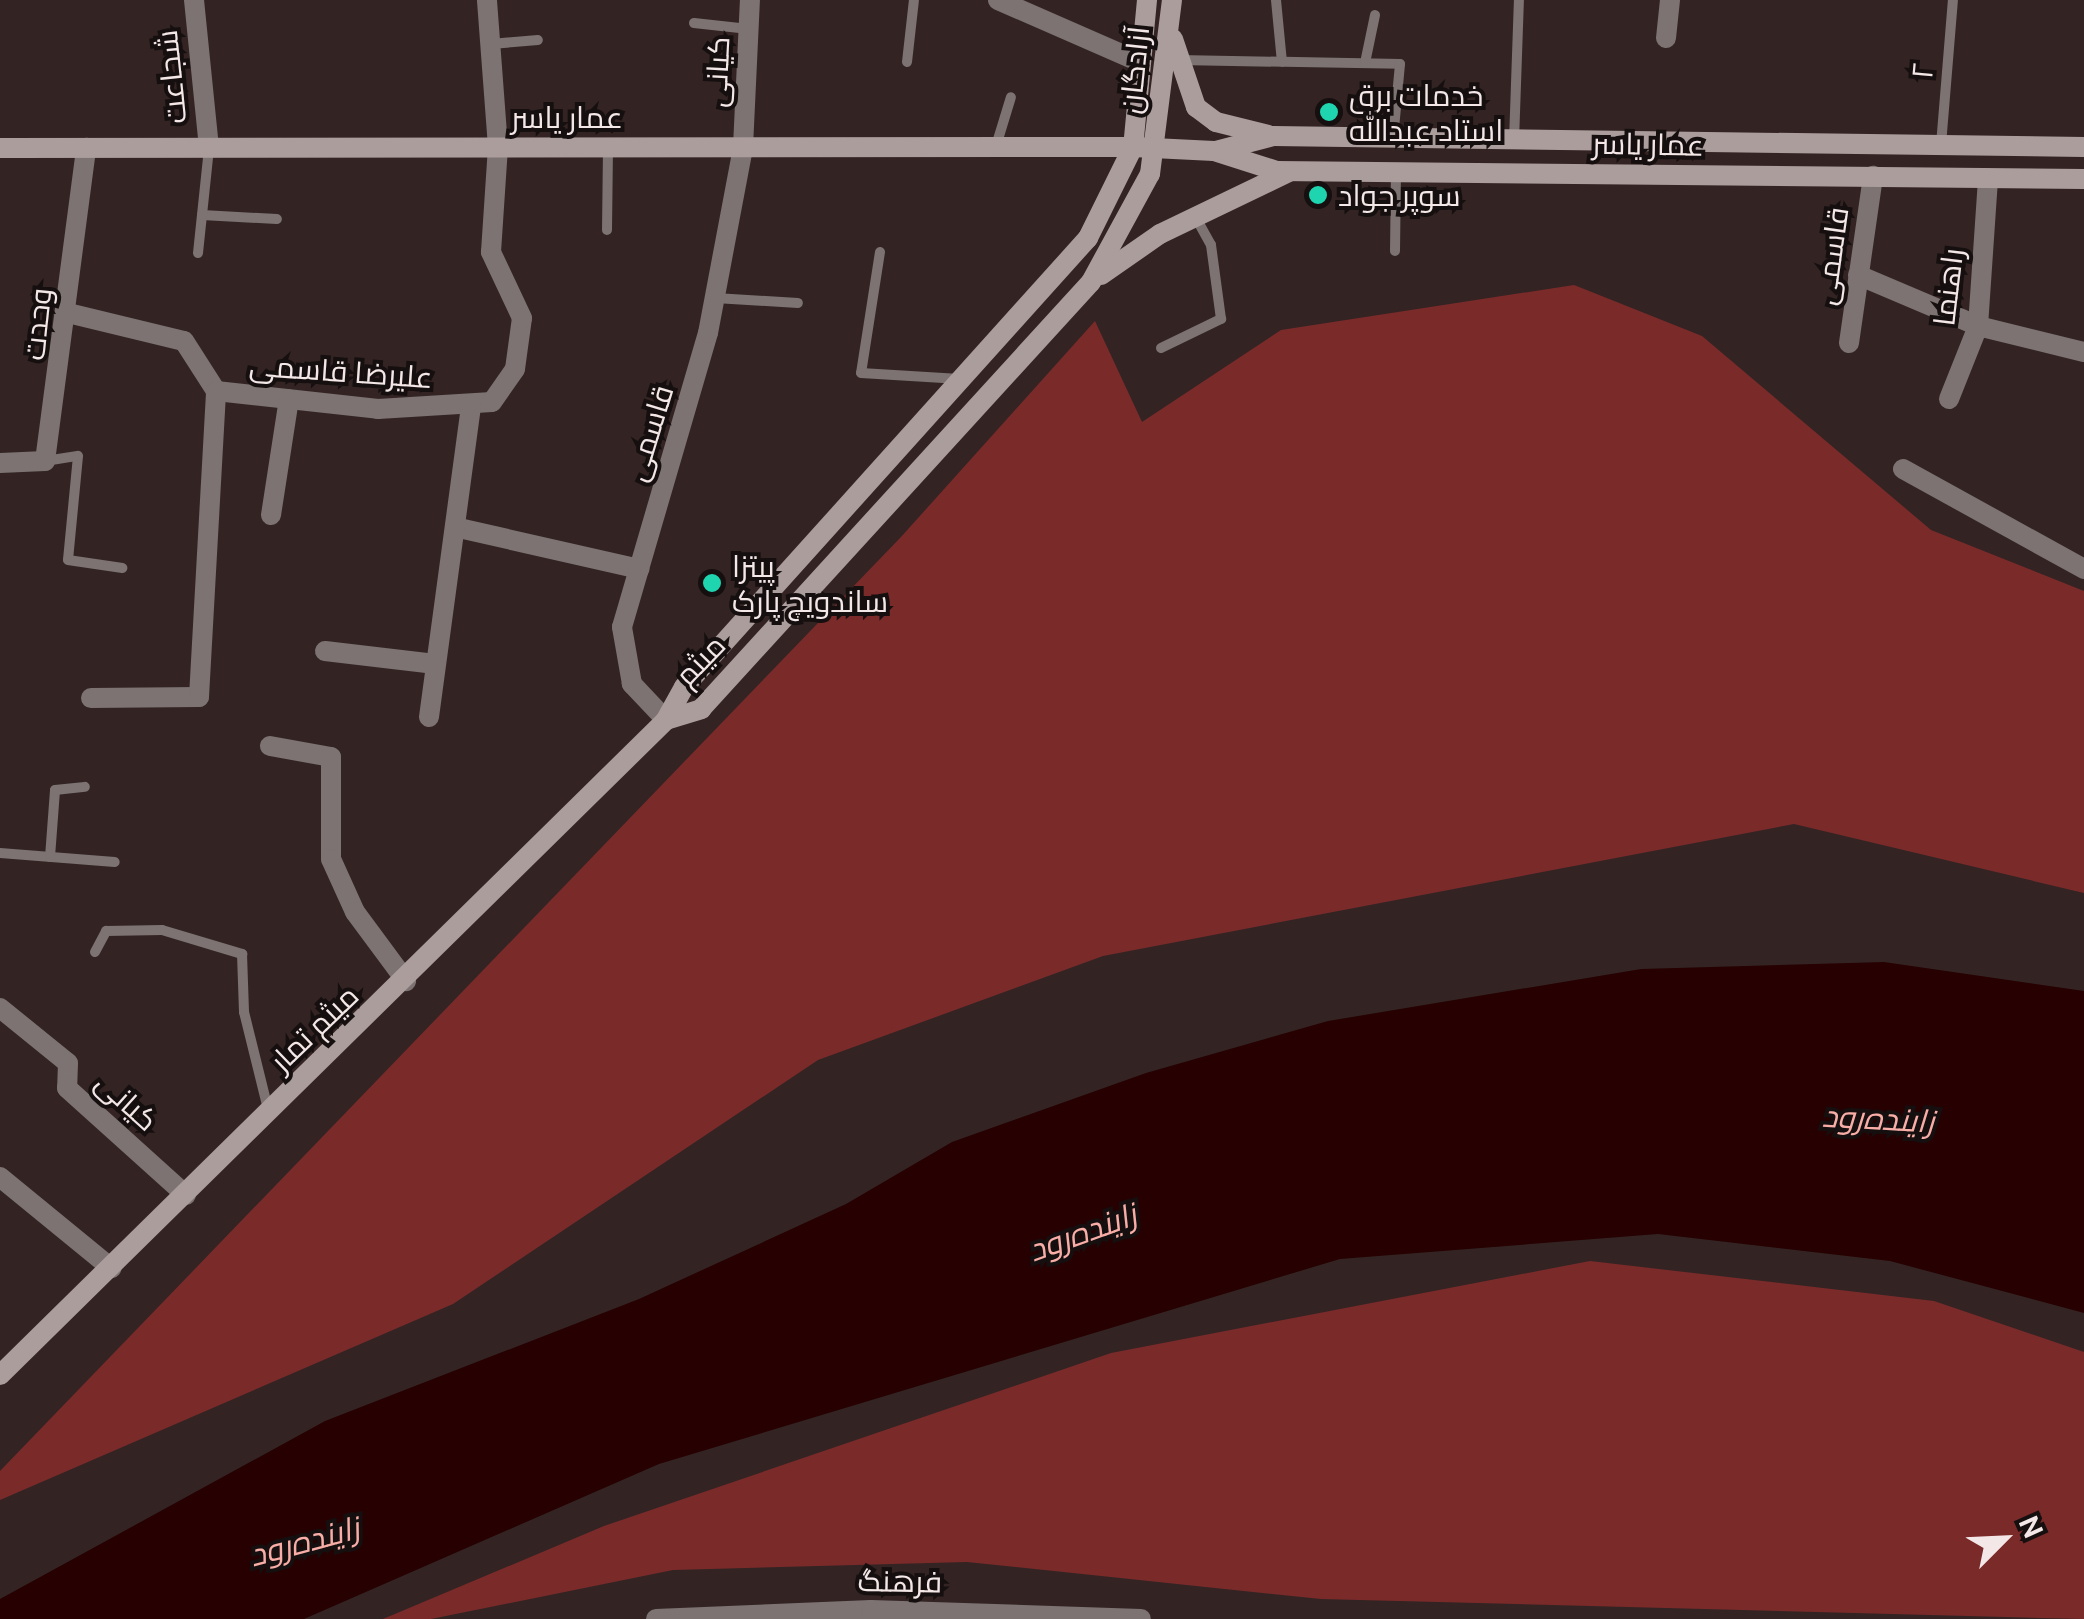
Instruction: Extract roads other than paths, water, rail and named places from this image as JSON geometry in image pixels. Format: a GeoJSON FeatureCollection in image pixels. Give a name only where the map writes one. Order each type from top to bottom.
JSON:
{"type":"FeatureCollection","features":[{"type":"Feature","properties":{"kind":"main road","name":"آزادگان"},"geometry":{"type":"LineString","coordinates":[[1134,147],[1147,0]]}},
{"type":"Feature","properties":{"kind":"main road","name":"آزادگان"},"geometry":{"type":"LineString","coordinates":[[1155,148],[1170,9]]}},
{"type":"Feature","properties":{"kind":"main road"},"geometry":{"type":"LineString","coordinates":[[1170,9],[1177,60],[1196,107],[1216,122],[1272,136]]}},
{"type":"Feature","properties":{"kind":"main road","name":"عمار یاسر"},"geometry":{"type":"LineString","coordinates":[[1214,151],[1272,136],[1392,141],[2084,147]]}},
{"type":"Feature","properties":{"kind":"main road","name":"عمار یاسر"},"geometry":{"type":"LineString","coordinates":[[0,148],[1134,147],[1214,151],[1291,171],[2084,179]]}},
{"type":"Feature","properties":{"kind":"main road","name":"میثم"},"geometry":{"type":"LineString","coordinates":[[666,720],[684,687],[966,380],[1088,238],[1134,147]]}},
{"type":"Feature","properties":{"kind":"main road","name":"میثم"},"geometry":{"type":"LineString","coordinates":[[666,720],[701,709],[1091,282],[1136,207],[1155,148]]}},
{"type":"Feature","properties":{"kind":"main road"},"geometry":{"type":"LineString","coordinates":[[1091,282],[1195,215],[1291,171]]}},
{"type":"Feature","properties":{"kind":"main road","name":"میثم تمار"},"geometry":{"type":"LineString","coordinates":[[0,1375],[406,981],[666,720]]}},
{"type":"Feature","properties":{"kind":"street","name":"شجاعت"},"geometry":{"type":"LineString","coordinates":[[194,0],[209,148]]}},
{"type":"Feature","properties":{"kind":"street","name":"علیرضا قاسمی"},"geometry":{"type":"LineString","coordinates":[[68,314],[184,342],[216,391],[378,409],[492,402],[516,368],[522,318],[491,252],[498,147],[487,0]]}},
{"type":"Feature","properties":{"kind":"street","name":"کیانی"},"geometry":{"type":"LineString","coordinates":[[743,147],[750,0]]}},
{"type":"Feature","properties":{"kind":"street"},"geometry":{"type":"LineString","coordinates":[[998,0],[1140,62]]}},
{"type":"Feature","properties":{"kind":"street"},"geometry":{"type":"LineString","coordinates":[[1666,38],[1670,0]]}},
{"type":"Feature","properties":{"kind":"street","name":"قاسمی"},"geometry":{"type":"LineString","coordinates":[[666,720],[632,684],[622,626],[714,298],[743,147]]}},
{"type":"Feature","properties":{"kind":"street","name":"وحدت"},"geometry":{"type":"LineString","coordinates":[[45,461],[68,314],[86,148]]}},
{"type":"Feature","properties":{"kind":"street","name":"قاسمی"},"geometry":{"type":"LineString","coordinates":[[1849,344],[1872,176]]}},
{"type":"Feature","properties":{"kind":"street","name":"راهنما"},"geometry":{"type":"LineString","coordinates":[[1950,399],[1978,326],[1988,178]]}},
{"type":"Feature","properties":{"kind":"street"},"geometry":{"type":"LineString","coordinates":[[1858,276],[1978,326],[2084,352]]}},
{"type":"Feature","properties":{"kind":"street"},"geometry":{"type":"LineString","coordinates":[[91,698],[199,697],[216,391]]}},
{"type":"Feature","properties":{"kind":"street"},"geometry":{"type":"LineString","coordinates":[[271,515],[289,398]]}},
{"type":"Feature","properties":{"kind":"street"},"geometry":{"type":"LineString","coordinates":[[430,716],[460,528],[471,406]]}},
{"type":"Feature","properties":{"kind":"street"},"geometry":{"type":"LineString","coordinates":[[0,463],[45,461]]}},
{"type":"Feature","properties":{"kind":"street"},"geometry":{"type":"LineString","coordinates":[[1903,469],[2084,569]]}},
{"type":"Feature","properties":{"kind":"street"},"geometry":{"type":"LineString","coordinates":[[460,528],[639,569]]}},
{"type":"Feature","properties":{"kind":"street"},"geometry":{"type":"LineString","coordinates":[[325,652],[436,664]]}},
{"type":"Feature","properties":{"kind":"street"},"geometry":{"type":"LineString","coordinates":[[270,746],[332,758],[332,859],[355,912],[406,981]]}},
{"type":"Feature","properties":{"kind":"street","name":"کیانی"},"geometry":{"type":"LineString","coordinates":[[0,1008],[68,1063],[67,1088],[186,1194]]}},
{"type":"Feature","properties":{"kind":"street"},"geometry":{"type":"LineString","coordinates":[[0,1177],[111,1268]]}},
{"type":"Feature","properties":{"kind":"street","name":"فرهنگ"},"geometry":{"type":"LineString","coordinates":[[656,1619],[871,1610],[1141,1619]]}},
{"type":"Feature","properties":{"kind":"lane"},"geometry":{"type":"LineString","coordinates":[[907,62],[914,0]]}},
{"type":"Feature","properties":{"kind":"lane"},"geometry":{"type":"LineString","coordinates":[[1276,0],[1282,62]]}},
{"type":"Feature","properties":{"kind":"lane"},"geometry":{"type":"LineString","coordinates":[[1514,142],[1518,0]]}},
{"type":"Feature","properties":{"kind":"lane","name":"۲"},"geometry":{"type":"LineString","coordinates":[[1940,146],[1953,0]]}},
{"type":"Feature","properties":{"kind":"lane"},"geometry":{"type":"LineString","coordinates":[[1365,64],[1374,15]]}},
{"type":"Feature","properties":{"kind":"lane"},"geometry":{"type":"LineString","coordinates":[[694,22],[750,28]]}},
{"type":"Feature","properties":{"kind":"lane"},"geometry":{"type":"LineString","coordinates":[[490,44],[538,40]]}},
{"type":"Feature","properties":{"kind":"lane"},"geometry":{"type":"LineString","coordinates":[[1177,60],[1400,64],[1392,141]]}},
{"type":"Feature","properties":{"kind":"lane"},"geometry":{"type":"LineString","coordinates":[[996,147],[1011,97]]}},
{"type":"Feature","properties":{"kind":"lane"},"geometry":{"type":"LineString","coordinates":[[607,230],[608,147]]}},
{"type":"Feature","properties":{"kind":"lane"},"geometry":{"type":"LineString","coordinates":[[198,253],[209,148]]}},
{"type":"Feature","properties":{"kind":"lane"},"geometry":{"type":"LineString","coordinates":[[1395,251],[1396,172]]}},
{"type":"Feature","properties":{"kind":"lane"},"geometry":{"type":"LineString","coordinates":[[1161,348],[1221,319],[1211,245],[1195,215]]}},
{"type":"Feature","properties":{"kind":"lane"},"geometry":{"type":"LineString","coordinates":[[202,216],[277,220]]}},
{"type":"Feature","properties":{"kind":"lane"},"geometry":{"type":"LineString","coordinates":[[880,252],[861,373],[966,380]]}},
{"type":"Feature","properties":{"kind":"lane"},"geometry":{"type":"LineString","coordinates":[[714,298],[798,303]]}},
{"type":"Feature","properties":{"kind":"lane"},"geometry":{"type":"LineString","coordinates":[[45,461],[78,456],[68,560],[122,568]]}},
{"type":"Feature","properties":{"kind":"lane"},"geometry":{"type":"LineString","coordinates":[[50,857],[55,790],[84,787]]}},
{"type":"Feature","properties":{"kind":"lane"},"geometry":{"type":"LineString","coordinates":[[0,853],[115,862]]}},
{"type":"Feature","properties":{"kind":"lane"},"geometry":{"type":"LineString","coordinates":[[95,952],[106,931],[162,930],[242,954],[244,1012],[269,1114]]}},
{"type":"Feature","properties":{"kind":"water","name":"زاینده‌رود"},"geometry":{"type":"Polygon","coordinates":[[[1884,962],[2084,991],[2084,1313],[1890,1261],[1658,1234],[1340,1259],[659,1464],[304,1619],[0,1619],[0,1599],[325,1421],[639,1299],[846,1204],[952,1142],[1146,1073],[1328,1021],[1641,969],[1884,962]]]}},
{"type":"Feature","properties":{"kind":"place","name":"خدمات برق استاد عبدالله"},"geometry":{"type":"Point","coordinates":[1329,112]}},
{"type":"Feature","properties":{"kind":"place","name":"سوپر جواد"},"geometry":{"type":"Point","coordinates":[1318,195]}},
{"type":"Feature","properties":{"kind":"place","name":"پیتزا ساندویچ پارک"},"geometry":{"type":"Point","coordinates":[712,583]}}]}
